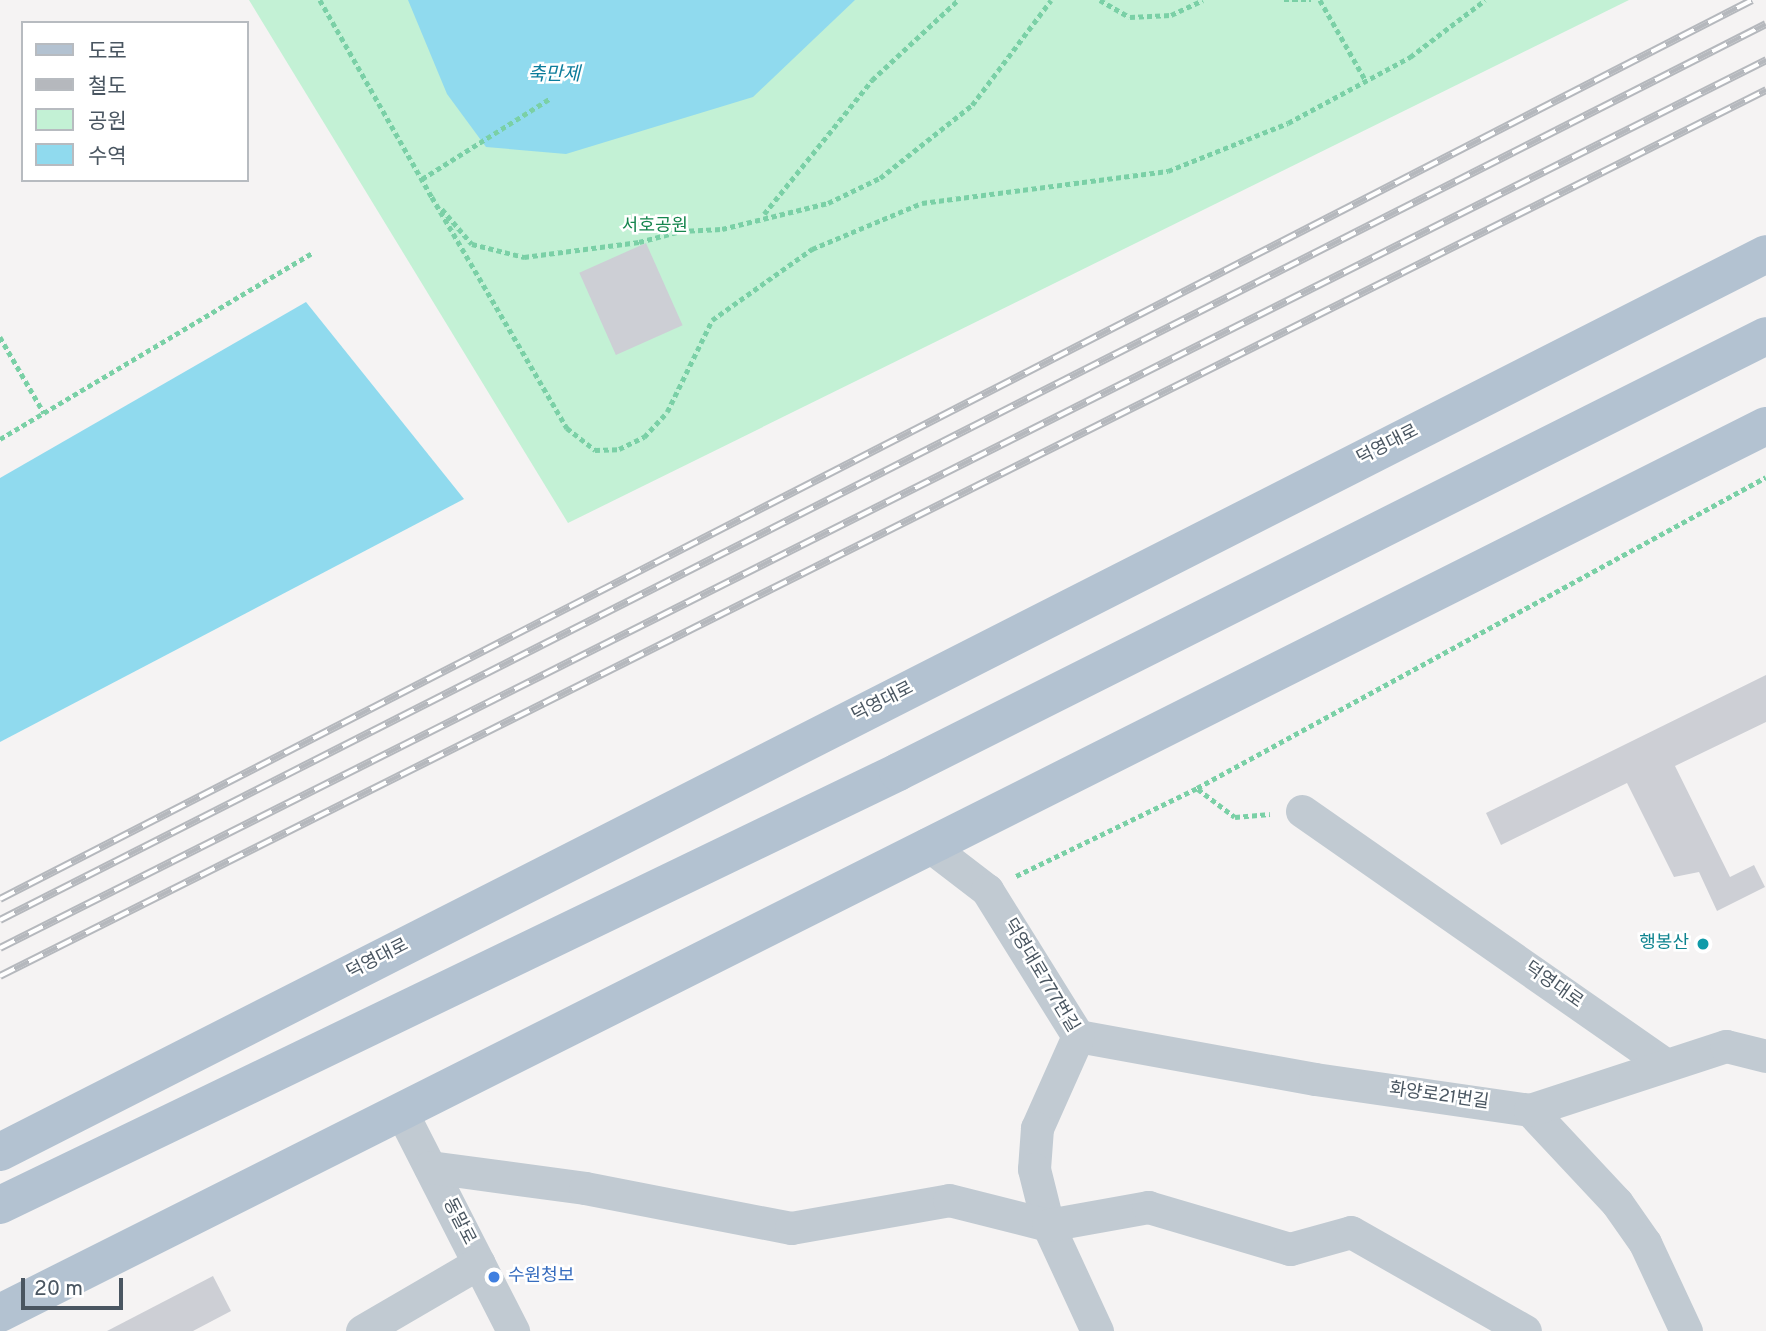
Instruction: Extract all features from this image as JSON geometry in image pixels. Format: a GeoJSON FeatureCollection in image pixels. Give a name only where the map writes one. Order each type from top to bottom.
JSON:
{"type":"FeatureCollection","features":[{"type":"Feature","properties":{"kind":"main road","name":"덕영대로"},"geometry":{"type":"LineString","coordinates":[[0,1152],[1766,254]]}},
{"type":"Feature","properties":{"kind":"main road"},"geometry":{"type":"LineString","coordinates":[[0,1205],[898,772],[1766,336]]}},
{"type":"Feature","properties":{"kind":"main road"},"geometry":{"type":"LineString","coordinates":[[0,1312],[402,1113],[927,844],[1766,426]]}},
{"type":"Feature","properties":{"kind":"street","name":"덕영대로"},"geometry":{"type":"LineString","coordinates":[[1302,811],[1666,1065]]}},
{"type":"Feature","properties":{"kind":"street","name":"덕영대로777번길"},"geometry":{"type":"LineString","coordinates":[[927,844],[987,890],[1078,1036],[1037,1128],[1034,1169],[1048,1225],[1097,1331]]}},
{"type":"Feature","properties":{"kind":"street","name":"화양로21번길"},"geometry":{"type":"LineString","coordinates":[[1078,1036],[1315,1079],[1530,1110]]}},
{"type":"Feature","properties":{"kind":"street"},"geometry":{"type":"LineString","coordinates":[[1686,1331],[1645,1243],[1617,1203],[1530,1110],[1726,1046],[1766,1056]]}},
{"type":"Feature","properties":{"kind":"street","name":"동말로"},"geometry":{"type":"LineString","coordinates":[[402,1113],[513,1331]]}},
{"type":"Feature","properties":{"kind":"street"},"geometry":{"type":"LineString","coordinates":[[430,1167],[586,1188],[791,1228],[949,1200],[1048,1225],[1148,1207],[1290,1250],[1351,1232],[1525,1331]]}},
{"type":"Feature","properties":{"kind":"street"},"geometry":{"type":"LineString","coordinates":[[362,1331],[479,1263]]}},
{"type":"Feature","properties":{"kind":"path"},"geometry":{"type":"LineString","coordinates":[[320,0],[567,428],[587,446],[606,452],[643,437],[667,412],[712,320],[812,249],[922,203],[1168,171],[1288,123],[1410,57],[1485,0]]}},
{"type":"Feature","properties":{"kind":"path"},"geometry":{"type":"LineString","coordinates":[[763,215],[872,80],[958,0]]}},
{"type":"Feature","properties":{"kind":"path"},"geometry":{"type":"LineString","coordinates":[[432,197],[472,244],[524,257],[639,242],[681,231],[722,229],[763,215],[828,203],[880,178],[972,105],[1051,0]]}},
{"type":"Feature","properties":{"kind":"path"},"geometry":{"type":"LineString","coordinates":[[1100,0],[1130,16],[1171,15],[1203,0]]}},
{"type":"Feature","properties":{"kind":"path"},"geometry":{"type":"LineString","coordinates":[[1284,0],[1311,0]]}},
{"type":"Feature","properties":{"kind":"path"},"geometry":{"type":"LineString","coordinates":[[1320,0],[1366,80]]}},
{"type":"Feature","properties":{"kind":"path"},"geometry":{"type":"LineString","coordinates":[[422,178],[549,99]]}},
{"type":"Feature","properties":{"kind":"path"},"geometry":{"type":"LineString","coordinates":[[0,439],[314,252]]}},
{"type":"Feature","properties":{"kind":"path"},"geometry":{"type":"LineString","coordinates":[[0,337],[44,412]]}},
{"type":"Feature","properties":{"kind":"path"},"geometry":{"type":"LineString","coordinates":[[987,890],[1197,788],[1766,477]]}},
{"type":"Feature","properties":{"kind":"path"},"geometry":{"type":"LineString","coordinates":[[1197,788],[1235,817],[1302,811]]}},
{"type":"Feature","properties":{"kind":"green space","name":"서호공원"},"geometry":{"type":"Polygon","coordinates":[[[249,0],[1629,0],[568,523],[249,0]]]}},
{"type":"Feature","properties":{"kind":"water","name":"축만제"},"geometry":{"type":"Polygon","coordinates":[[[408,0],[855,0],[753,97],[566,154],[486,147],[447,94],[408,0]]]}},
{"type":"Feature","properties":{"kind":"water"},"geometry":{"type":"Polygon","coordinates":[[[306,302],[464,499],[0,742],[0,478],[306,302]]]}},
{"type":"Feature","properties":{"kind":"building"},"geometry":{"type":"Polygon","coordinates":[[[646,243],[683,325],[616,355],[579,273],[646,243]]]}},
{"type":"Feature","properties":{"kind":"building"},"geometry":{"type":"Polygon","coordinates":[[[1766,675],[1766,722],[1675,766],[1730,877],[1754,865],[1765,887],[1717,911],[1699,872],[1674,877],[1627,783],[1501,845],[1486,813],[1766,675]]]}},
{"type":"Feature","properties":{"kind":"building"},"geometry":{"type":"Polygon","coordinates":[[[213,1276],[231,1311],[193,1331],[107,1331],[213,1276]]]}},
{"type":"Feature","properties":{"kind":"railway"},"geometry":{"type":"LineString","coordinates":[[0,899],[1752,0]]}},
{"type":"Feature","properties":{"kind":"railway"},"geometry":{"type":"LineString","coordinates":[[0,920],[1766,24]]}},
{"type":"Feature","properties":{"kind":"railway"},"geometry":{"type":"LineString","coordinates":[[0,948],[1766,60]]}},
{"type":"Feature","properties":{"kind":"railway"},"geometry":{"type":"LineString","coordinates":[[0,976],[1766,90]]}},
{"type":"Feature","properties":{"kind":"place","name":"행봉산"},"geometry":{"type":"Point","coordinates":[1703,944]}},
{"type":"Feature","properties":{"kind":"place","name":"수원청보"},"geometry":{"type":"Point","coordinates":[494,1277]}}]}
